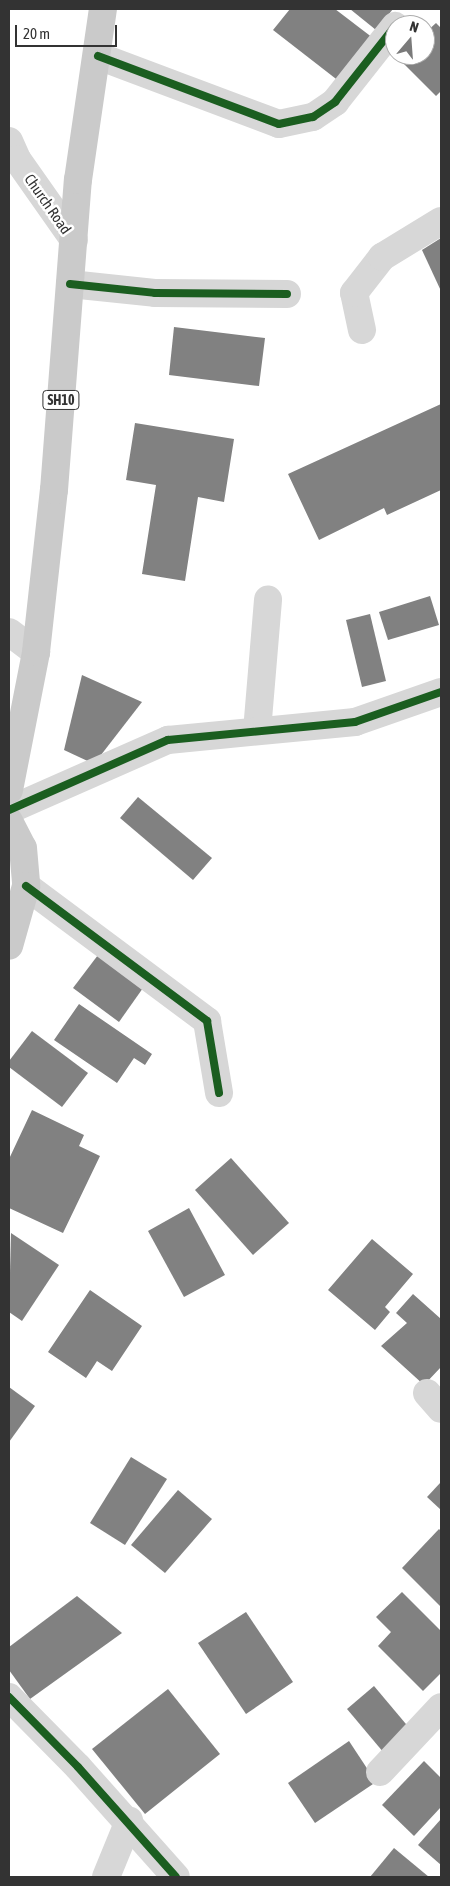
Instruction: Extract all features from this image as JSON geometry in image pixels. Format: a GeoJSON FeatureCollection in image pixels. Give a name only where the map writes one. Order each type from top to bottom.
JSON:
{"type":"FeatureCollection","features":[{"type":"Feature","properties":{"kind":"main road","name":"SH10"},"geometry":{"type":"LineString","coordinates":[[9,790],[36,652],[54,490],[78,180],[98,56],[103,9]]}},
{"type":"Feature","properties":{"kind":"main road"},"geometry":{"type":"LineString","coordinates":[[9,821],[23,848],[26,886],[9,946]]}},
{"type":"Feature","properties":{"kind":"street"},"geometry":{"type":"LineString","coordinates":[[98,56],[279,124],[313,117],[335,102],[370,54],[385,37]]}},
{"type":"Feature","properties":{"kind":"street","name":"Church Road"},"geometry":{"type":"LineString","coordinates":[[9,141],[17,159],[74,240]]}},
{"type":"Feature","properties":{"kind":"street"},"geometry":{"type":"LineString","coordinates":[[362,330],[354,293],[382,257],[441,222]]}},
{"type":"Feature","properties":{"kind":"street"},"geometry":{"type":"LineString","coordinates":[[70,284],[155,293],[287,294]]}},
{"type":"Feature","properties":{"kind":"street"},"geometry":{"type":"LineString","coordinates":[[257,730],[268,600]]}},
{"type":"Feature","properties":{"kind":"street"},"geometry":{"type":"LineString","coordinates":[[9,632],[36,652]]}},
{"type":"Feature","properties":{"kind":"street"},"geometry":{"type":"LineString","coordinates":[[9,810],[168,740],[355,722],[441,692]]}},
{"type":"Feature","properties":{"kind":"street"},"geometry":{"type":"LineString","coordinates":[[26,886],[207,1021],[219,1093]]}},
{"type":"Feature","properties":{"kind":"street"},"geometry":{"type":"LineString","coordinates":[[9,1697],[128,1821],[176,1877]]}},
{"type":"Feature","properties":{"kind":"street"},"geometry":{"type":"LineString","coordinates":[[380,1772],[441,1707]]}},
{"type":"Feature","properties":{"kind":"street"},"geometry":{"type":"LineString","coordinates":[[106,1877],[128,1821]]}},
{"type":"Feature","properties":{"kind":"building"},"geometry":{"type":"Polygon","coordinates":[[[290,9],[335,9],[373,38],[340,82],[273,30],[290,9]]]}},
{"type":"Feature","properties":{"kind":"building"},"geometry":{"type":"Polygon","coordinates":[[[350,9],[393,9],[388,15],[385,15],[385,19],[376,30],[350,9]]]}},
{"type":"Feature","properties":{"kind":"building"},"geometry":{"type":"Polygon","coordinates":[[[435,24],[441,28],[441,91],[436,96],[405,65],[435,65],[435,24]]]}},
{"type":"Feature","properties":{"kind":"building"},"geometry":{"type":"Polygon","coordinates":[[[441,238],[441,291],[422,250],[441,238]]]}},
{"type":"Feature","properties":{"kind":"building"},"geometry":{"type":"Polygon","coordinates":[[[174,327],[265,338],[259,386],[169,375],[174,327]]]}},
{"type":"Feature","properties":{"kind":"building"},"geometry":{"type":"Polygon","coordinates":[[[441,404],[441,490],[387,515],[384,508],[319,540],[288,474],[441,404]]]}},
{"type":"Feature","properties":{"kind":"building"},"geometry":{"type":"Polygon","coordinates":[[[135,423],[234,439],[224,502],[198,497],[185,581],[142,574],[156,485],[126,480],[135,423]]]}},
{"type":"Feature","properties":{"kind":"building"},"geometry":{"type":"Polygon","coordinates":[[[430,596],[439,625],[388,640],[379,612],[430,596]]]}},
{"type":"Feature","properties":{"kind":"building"},"geometry":{"type":"Polygon","coordinates":[[[370,614],[386,681],[362,687],[346,620],[370,614]]]}},
{"type":"Feature","properties":{"kind":"building"},"geometry":{"type":"Polygon","coordinates":[[[82,675],[142,702],[94,764],[64,750],[82,675]]]}},
{"type":"Feature","properties":{"kind":"building"},"geometry":{"type":"Polygon","coordinates":[[[138,797],[212,858],[193,880],[120,818],[138,797]]]}},
{"type":"Feature","properties":{"kind":"building"},"geometry":{"type":"Polygon","coordinates":[[[98,955],[143,988],[119,1022],[73,988],[98,955]]]}},
{"type":"Feature","properties":{"kind":"building"},"geometry":{"type":"Polygon","coordinates":[[[79,1004],[152,1054],[145,1065],[134,1058],[117,1083],[54,1040],[79,1004]]]}},
{"type":"Feature","properties":{"kind":"building"},"geometry":{"type":"Polygon","coordinates":[[[32,1031],[88,1073],[62,1107],[9,1067],[9,1061],[32,1031]]]}},
{"type":"Feature","properties":{"kind":"building"},"geometry":{"type":"Polygon","coordinates":[[[32,1110],[84,1135],[79,1146],[100,1156],[63,1233],[9,1208],[9,1159],[32,1110]]]}},
{"type":"Feature","properties":{"kind":"building"},"geometry":{"type":"Polygon","coordinates":[[[231,1158],[289,1223],[253,1255],[195,1190],[231,1158]]]}},
{"type":"Feature","properties":{"kind":"building"},"geometry":{"type":"Polygon","coordinates":[[[189,1208],[225,1275],[184,1297],[148,1231],[189,1208]]]}},
{"type":"Feature","properties":{"kind":"building"},"geometry":{"type":"Polygon","coordinates":[[[11,1233],[59,1265],[22,1321],[9,1312],[11,1233]]]}},
{"type":"Feature","properties":{"kind":"building"},"geometry":{"type":"Polygon","coordinates":[[[372,1239],[413,1274],[385,1307],[390,1312],[375,1330],[328,1290],[372,1239]]]}},
{"type":"Feature","properties":{"kind":"building"},"geometry":{"type":"Polygon","coordinates":[[[90,1290],[142,1326],[112,1371],[97,1361],[86,1378],[48,1352],[90,1290]]]}},
{"type":"Feature","properties":{"kind":"building"},"geometry":{"type":"Polygon","coordinates":[[[413,1294],[441,1319],[441,1367],[424,1385],[381,1346],[407,1323],[396,1313],[413,1294]]]}},
{"type":"Feature","properties":{"kind":"building"},"geometry":{"type":"Polygon","coordinates":[[[9,1387],[35,1406],[9,1442],[9,1387]]]}},
{"type":"Feature","properties":{"kind":"building"},"geometry":{"type":"Polygon","coordinates":[[[131,1457],[167,1479],[125,1545],[90,1523],[131,1457]]]}},
{"type":"Feature","properties":{"kind":"building"},"geometry":{"type":"Polygon","coordinates":[[[441,1482],[441,1510],[427,1497],[441,1482]]]}},
{"type":"Feature","properties":{"kind":"building"},"geometry":{"type":"Polygon","coordinates":[[[178,1490],[212,1519],[165,1573],[131,1545],[178,1490]]]}},
{"type":"Feature","properties":{"kind":"building"},"geometry":{"type":"Polygon","coordinates":[[[439,1529],[441,1531],[441,1607],[402,1568],[439,1529]]]}},
{"type":"Feature","properties":{"kind":"building"},"geometry":{"type":"Polygon","coordinates":[[[402,1592],[441,1631],[441,1673],[423,1691],[378,1646],[391,1632],[376,1617],[402,1592]]]}},
{"type":"Feature","properties":{"kind":"building"},"geometry":{"type":"Polygon","coordinates":[[[77,1596],[122,1633],[30,1699],[9,1670],[9,1647],[77,1596]]]}},
{"type":"Feature","properties":{"kind":"building"},"geometry":{"type":"Polygon","coordinates":[[[246,1612],[293,1682],[246,1714],[198,1643],[246,1612]]]}},
{"type":"Feature","properties":{"kind":"building"},"geometry":{"type":"Polygon","coordinates":[[[374,1686],[411,1730],[384,1753],[347,1709],[374,1686]]]}},
{"type":"Feature","properties":{"kind":"building"},"geometry":{"type":"Polygon","coordinates":[[[168,1689],[220,1754],[145,1814],[92,1749],[168,1689]]]}},
{"type":"Feature","properties":{"kind":"building"},"geometry":{"type":"Polygon","coordinates":[[[349,1741],[376,1782],[315,1823],[288,1783],[349,1741]]]}},
{"type":"Feature","properties":{"kind":"building"},"geometry":{"type":"Polygon","coordinates":[[[424,1761],[441,1778],[441,1807],[414,1836],[382,1805],[424,1761]]]}},
{"type":"Feature","properties":{"kind":"building"},"geometry":{"type":"Polygon","coordinates":[[[441,1819],[441,1865],[418,1845],[441,1819]]]}},
{"type":"Feature","properties":{"kind":"building"},"geometry":{"type":"Polygon","coordinates":[[[394,1848],[429,1877],[370,1877],[394,1848]]]}},
{"type":"Feature","properties":{"kind":"cycle path"},"geometry":{"type":"LineString","coordinates":[[98,56],[279,124],[313,117],[335,102],[385,39]]}},
{"type":"Feature","properties":{"kind":"cycle path"},"geometry":{"type":"LineString","coordinates":[[70,284],[155,293],[287,294]]}},
{"type":"Feature","properties":{"kind":"cycle path"},"geometry":{"type":"LineString","coordinates":[[9,810],[168,740],[355,722],[441,692]]}},
{"type":"Feature","properties":{"kind":"cycle path"},"geometry":{"type":"LineString","coordinates":[[26,886],[207,1021],[219,1093]]}},
{"type":"Feature","properties":{"kind":"cycle path"},"geometry":{"type":"LineString","coordinates":[[9,1697],[78,1767],[176,1877]]}}]}
